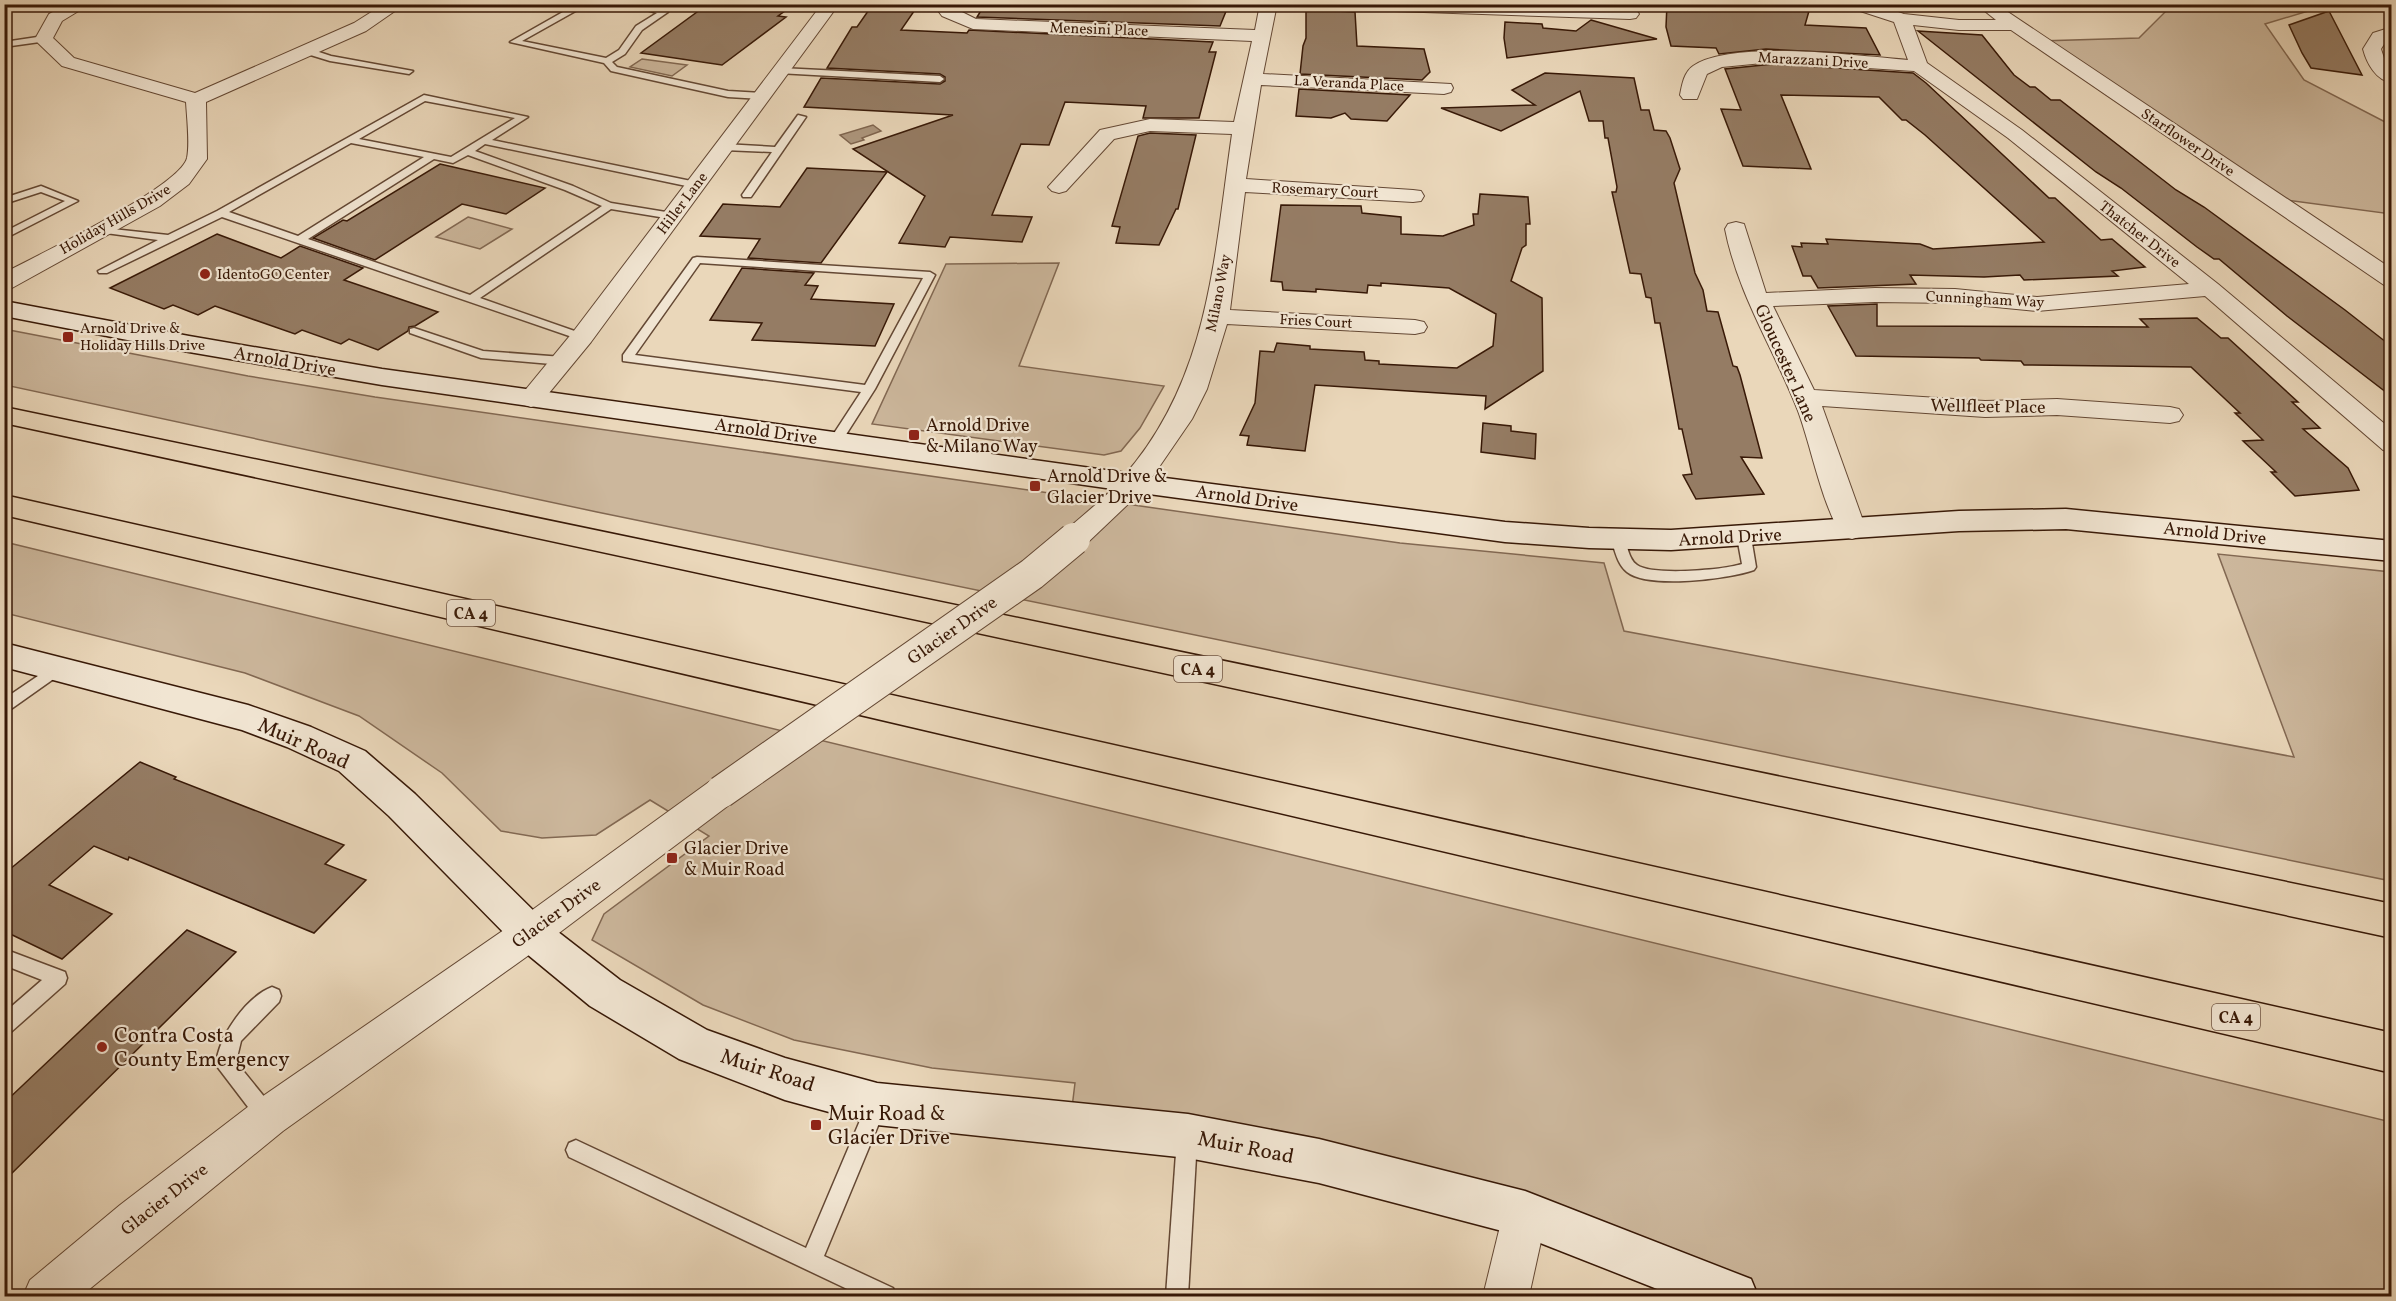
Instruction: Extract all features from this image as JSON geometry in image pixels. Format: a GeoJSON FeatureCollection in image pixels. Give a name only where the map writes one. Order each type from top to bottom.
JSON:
{"type":"FeatureCollection","features":[{"type":"Feature","properties":{"kind":"highway","name":"CA 4"},"geometry":{"type":"LineString","coordinates":[[4,415],[2391,921]]}},
{"type":"Feature","properties":{"kind":"highway","name":"CA 4"},"geometry":{"type":"LineString","coordinates":[[4,505],[2391,1053]]}},
{"type":"Feature","properties":{"kind":"street"},"geometry":{"type":"LineString","coordinates":[[82,4],[55,18],[44,39],[68,62],[196,99],[375,20],[397,4]]}},
{"type":"Feature","properties":{"kind":"street","name":"Hiller Lane"},"geometry":{"type":"LineString","coordinates":[[531,399],[582,337],[831,4]]}},
{"type":"Feature","properties":{"kind":"street","name":"Menesini Place"},"geometry":{"type":"LineString","coordinates":[[953,4],[948,12],[973,24],[1262,36]]}},
{"type":"Feature","properties":{"kind":"street","name":"Milano Way"},"geometry":{"type":"LineString","coordinates":[[1074,539],[1134,483],[1179,419],[1194,389],[1217,316],[1244,128],[1269,4]]}},
{"type":"Feature","properties":{"kind":"street"},"geometry":{"type":"LineString","coordinates":[[1336,4],[1630,14]]}},
{"type":"Feature","properties":{"kind":"street"},"geometry":{"type":"LineString","coordinates":[[1857,4],[1902,20],[1969,25],[2015,25]]}},
{"type":"Feature","properties":{"kind":"street","name":"Starflower Drive"},"geometry":{"type":"LineString","coordinates":[[1984,4],[2391,280]]}},
{"type":"Feature","properties":{"kind":"street"},"geometry":{"type":"LineString","coordinates":[[1902,20],[1919,66]]}},
{"type":"Feature","properties":{"kind":"street"},"geometry":{"type":"LineString","coordinates":[[2391,32],[2379,37],[2372,49],[2376,63],[2391,78]]}},
{"type":"Feature","properties":{"kind":"street","name":"Marazzani Drive"},"geometry":{"type":"LineString","coordinates":[[1690,95],[1691,85],[1698,71],[1713,63],[1757,55],[1919,66]]}},
{"type":"Feature","properties":{"kind":"street","name":"Thatcher Drive"},"geometry":{"type":"LineString","coordinates":[[1919,66],[2015,135],[2210,289],[2391,444]]}},
{"type":"Feature","properties":{"kind":"street","name":"La Veranda Place"},"geometry":{"type":"LineString","coordinates":[[1254,79],[1444,87]]}},
{"type":"Feature","properties":{"kind":"street","name":"Holiday Hills Drive"},"geometry":{"type":"LineString","coordinates":[[4,283],[152,201],[182,180],[197,159],[196,99]]}},
{"type":"Feature","properties":{"kind":"street"},"geometry":{"type":"LineString","coordinates":[[1059,187],[1107,134],[1150,125],[1244,128]]}},
{"type":"Feature","properties":{"kind":"street","name":"Rosemary Court"},"geometry":{"type":"LineString","coordinates":[[1236,185],[1413,196]]}},
{"type":"Feature","properties":{"kind":"street","name":"Gloucester Lane"},"geometry":{"type":"LineString","coordinates":[[1736,229],[1739,253],[1758,300],[1805,397],[1852,529]]}},
{"type":"Feature","properties":{"kind":"street","name":"Cunningham Way"},"geometry":{"type":"LineString","coordinates":[[1758,300],[1875,295],[1955,296],[2037,304],[2210,289]]}},
{"type":"Feature","properties":{"kind":"street","name":"Arnold Drive"},"geometry":{"type":"LineString","coordinates":[[4,308],[334,369],[531,399],[1505,532],[1671,540],[2013,518],[2066,519],[2391,551]]}},
{"type":"Feature","properties":{"kind":"street","name":"Fries Court"},"geometry":{"type":"LineString","coordinates":[[1217,316],[1415,327]]}},
{"type":"Feature","properties":{"kind":"street","name":"Wellfleet Place"},"geometry":{"type":"LineString","coordinates":[[1805,397],[1985,409],[2057,407],[2170,415]]}},
{"type":"Feature","properties":{"kind":"street","name":"Glacier Drive"},"geometry":{"type":"LineString","coordinates":[[46,1296],[136,1221],[268,1117],[530,933],[721,792],[1032,574],[1074,539]]}},
{"type":"Feature","properties":{"kind":"street","name":"Muir Road"},"geometry":{"type":"LineString","coordinates":[[4,656],[248,718],[299,737],[352,761],[402,804],[530,933],[605,993],[694,1045],[785,1078],[877,1104],[1188,1136],[1319,1161],[1524,1214],[1734,1296]]}},
{"type":"Feature","properties":{"kind":"street"},"geometry":{"type":"LineString","coordinates":[[1506,1296],[1524,1214]]}},
{"type":"Feature","properties":{"kind":"lane"},"geometry":{"type":"LineString","coordinates":[[584,4],[514,42],[607,61],[614,69],[728,93],[762,96]]}},
{"type":"Feature","properties":{"kind":"lane"},"geometry":{"type":"LineString","coordinates":[[607,61],[622,52],[639,28],[664,12],[631,4]]}},
{"type":"Feature","properties":{"kind":"lane"},"geometry":{"type":"LineString","coordinates":[[4,45],[44,39]]}},
{"type":"Feature","properties":{"kind":"lane"},"geometry":{"type":"LineString","coordinates":[[307,51],[330,58],[409,71]]}},
{"type":"Feature","properties":{"kind":"lane"},"geometry":{"type":"LineString","coordinates":[[781,71],[940,79]]}},
{"type":"Feature","properties":{"kind":"lane"},"geometry":{"type":"LineString","coordinates":[[103,271],[166,238],[221,213],[424,98],[523,117],[453,160],[350,140]]}},
{"type":"Feature","properties":{"kind":"lane"},"geometry":{"type":"LineString","coordinates":[[747,195],[801,117]]}},
{"type":"Feature","properties":{"kind":"lane"},"geometry":{"type":"LineString","coordinates":[[483,141],[696,185]]}},
{"type":"Feature","properties":{"kind":"lane"},"geometry":{"type":"LineString","coordinates":[[724,147],[778,150]]}},
{"type":"Feature","properties":{"kind":"lane"},"geometry":{"type":"LineString","coordinates":[[467,151],[569,188],[609,206],[672,216]]}},
{"type":"Feature","properties":{"kind":"lane"},"geometry":{"type":"LineString","coordinates":[[299,240],[434,156]]}},
{"type":"Feature","properties":{"kind":"lane"},"geometry":{"type":"LineString","coordinates":[[4,201],[41,189],[74,201],[4,236],[9,238],[4,243]]}},
{"type":"Feature","properties":{"kind":"lane"},"geometry":{"type":"LineString","coordinates":[[471,299],[609,206]]}},
{"type":"Feature","properties":{"kind":"lane"},"geometry":{"type":"LineString","coordinates":[[221,213],[582,337]]}},
{"type":"Feature","properties":{"kind":"lane"},"geometry":{"type":"LineString","coordinates":[[98,230],[166,238]]}},
{"type":"Feature","properties":{"kind":"lane"},"geometry":{"type":"LineString","coordinates":[[835,441],[868,389],[930,275],[697,260],[627,358],[868,389]]}},
{"type":"Feature","properties":{"kind":"lane"},"geometry":{"type":"LineString","coordinates":[[414,331],[482,354],[562,361]]}},
{"type":"Feature","properties":{"kind":"lane"},"geometry":{"type":"LineString","coordinates":[[4,708],[57,669]]}},
{"type":"Feature","properties":{"kind":"lane"},"geometry":{"type":"LineString","coordinates":[[4,957],[58,978],[4,1026]]}},
{"type":"Feature","properties":{"kind":"lane"},"geometry":{"type":"LineString","coordinates":[[268,1117],[226,1065],[225,1054],[237,1031],[272,996]]}},
{"type":"Feature","properties":{"kind":"lane"},"geometry":{"type":"LineString","coordinates":[[811,1262],[877,1104]]}},
{"type":"Feature","properties":{"kind":"lane"},"geometry":{"type":"LineString","coordinates":[[1177,1296],[1188,1136]]}},
{"type":"Feature","properties":{"kind":"lane"},"geometry":{"type":"LineString","coordinates":[[576,1150],[885,1296]]}},
{"type":"Feature","properties":{"kind":"shaded area"},"geometry":{"type":"Polygon","coordinates":[[[2178,5],[2328,5],[2265,24],[2304,80],[2391,125],[2391,214],[2271,198],[2040,41],[2139,38],[2166,11],[2178,5]]]}},
{"type":"Feature","properties":{"kind":"shaded area"},"geometry":{"type":"Polygon","coordinates":[[[642,59],[687,65],[672,76],[630,67],[642,59]]]}},
{"type":"Feature","properties":{"kind":"shaded area"},"geometry":{"type":"Polygon","coordinates":[[[873,125],[881,131],[851,144],[840,135],[873,125]]]}},
{"type":"Feature","properties":{"kind":"shaded area"},"geometry":{"type":"Polygon","coordinates":[[[468,217],[512,229],[480,249],[436,237],[468,217]]]}},
{"type":"Feature","properties":{"kind":"shaded area"},"geometry":{"type":"Polygon","coordinates":[[[1059,263],[1019,366],[1164,386],[1140,428],[1121,451],[1104,455],[872,424],[946,264],[1059,263]]]}},
{"type":"Feature","properties":{"kind":"shaded area"},"geometry":{"type":"Polygon","coordinates":[[[4,329],[248,376],[375,397],[1400,543],[1604,563],[1624,631],[2294,757],[2218,554],[2391,572],[2391,881],[597,512],[5,385],[4,329]]]}},
{"type":"Feature","properties":{"kind":"shaded area"},"geometry":{"type":"Polygon","coordinates":[[[5,542],[2391,1122],[2391,1296],[1734,1296],[1525,1214],[1070,1124],[1075,1083],[932,1068],[794,1040],[703,1005],[592,940],[604,914],[709,836],[650,800],[596,835],[542,838],[501,831],[442,773],[359,716],[245,673],[5,613],[5,542]]]}},
{"type":"Feature","properties":{"kind":"building"},"geometry":{"type":"Polygon","coordinates":[[[708,4],[795,4],[778,16],[786,17],[722,65],[641,53],[708,4]]]}},
{"type":"Feature","properties":{"kind":"building"},"geometry":{"type":"Polygon","coordinates":[[[873,4],[919,4],[901,30],[967,33],[969,30],[1213,42],[1209,52],[1216,52],[1199,118],[1143,118],[1146,106],[1065,102],[1049,145],[1021,144],[992,215],[1032,217],[1022,242],[950,237],[945,247],[899,243],[925,196],[853,149],[953,115],[804,107],[821,78],[940,84],[945,81],[945,77],[940,74],[827,68],[852,27],[857,27],[873,4]]]}},
{"type":"Feature","properties":{"kind":"building"},"geometry":{"type":"Polygon","coordinates":[[[985,4],[1229,4],[1220,26],[977,17],[985,4]]]}},
{"type":"Feature","properties":{"kind":"building"},"geometry":{"type":"Polygon","coordinates":[[[1667,4],[1811,4],[1805,25],[1866,28],[1880,55],[1766,49],[1719,54],[1716,48],[1671,46],[1666,27],[1667,4]]]}},
{"type":"Feature","properties":{"kind":"building"},"geometry":{"type":"Polygon","coordinates":[[[1329,7],[1336,11],[1355,12],[1357,46],[1424,49],[1430,72],[1422,80],[1300,74],[1306,38],[1306,8],[1329,7]]]}},
{"type":"Feature","properties":{"kind":"building"},"geometry":{"type":"Polygon","coordinates":[[[2329,11],[2362,75],[2311,68],[2302,53],[2289,25],[2329,11]]]}},
{"type":"Feature","properties":{"kind":"building"},"geometry":{"type":"Polygon","coordinates":[[[1591,20],[1657,39],[1507,58],[1504,38],[1505,22],[1542,24],[1543,28],[1576,31],[1591,20]]]}},
{"type":"Feature","properties":{"kind":"building"},"geometry":{"type":"Polygon","coordinates":[[[1918,31],[1982,35],[2014,75],[2030,87],[2035,87],[2051,100],[2060,100],[2176,190],[2204,207],[2345,310],[2391,346],[2391,396],[2287,316],[2219,259],[2214,259],[2197,247],[2121,188],[2096,172],[1918,31]]]}},
{"type":"Feature","properties":{"kind":"building"},"geometry":{"type":"Polygon","coordinates":[[[1773,64],[1913,73],[2049,198],[2055,198],[2101,240],[2112,239],[2145,267],[2112,271],[2118,276],[2024,280],[2020,275],[1984,277],[1910,275],[1916,284],[1818,288],[1811,276],[1803,276],[1792,246],[1802,247],[1801,243],[1828,244],[1826,239],[1920,244],[1933,249],[2044,242],[1925,135],[1906,120],[1902,120],[1879,97],[1781,95],[1811,169],[1743,166],[1721,109],[1741,110],[1725,69],[1773,64]]]}},
{"type":"Feature","properties":{"kind":"building"},"geometry":{"type":"Polygon","coordinates":[[[1545,73],[1634,78],[1641,110],[1649,110],[1654,130],[1666,131],[1670,138],[1680,169],[1674,183],[1695,273],[1703,290],[1707,311],[1718,312],[1733,366],[1737,367],[1740,375],[1762,458],[1741,457],[1764,494],[1696,499],[1683,475],[1692,474],[1682,429],[1679,429],[1660,323],[1655,323],[1651,298],[1646,297],[1641,274],[1630,273],[1612,192],[1616,192],[1617,187],[1608,138],[1605,138],[1603,121],[1589,121],[1580,91],[1501,131],[1441,108],[1535,105],[1512,90],[1545,73]]]}},
{"type":"Feature","properties":{"kind":"building"},"geometry":{"type":"Polygon","coordinates":[[[1299,89],[1410,95],[1387,121],[1351,119],[1345,113],[1331,118],[1296,116],[1299,89]]]}},
{"type":"Feature","properties":{"kind":"building"},"geometry":{"type":"Polygon","coordinates":[[[1150,133],[1196,135],[1178,209],[1159,245],[1116,243],[1120,227],[1112,226],[1138,136],[1150,133]]]}},
{"type":"Feature","properties":{"kind":"building"},"geometry":{"type":"Polygon","coordinates":[[[440,164],[545,188],[506,214],[462,204],[375,260],[313,238],[343,220],[347,221],[440,164]]]}},
{"type":"Feature","properties":{"kind":"building"},"geometry":{"type":"Polygon","coordinates":[[[807,168],[887,172],[821,263],[748,258],[760,239],[700,236],[723,204],[780,207],[807,168]]]}},
{"type":"Feature","properties":{"kind":"building"},"geometry":{"type":"Polygon","coordinates":[[[1480,194],[1528,197],[1530,224],[1526,224],[1526,245],[1522,248],[1511,281],[1542,298],[1543,371],[1485,409],[1486,396],[1315,385],[1305,451],[1247,445],[1249,436],[1240,435],[1255,403],[1260,351],[1274,352],[1277,343],[1310,346],[1310,349],[1364,352],[1365,360],[1379,361],[1379,364],[1457,368],[1493,346],[1496,314],[1449,288],[1381,283],[1381,286],[1368,285],[1367,293],[1316,289],[1316,292],[1283,290],[1282,282],[1271,281],[1281,205],[1361,206],[1362,213],[1401,217],[1401,234],[1443,236],[1474,225],[1473,214],[1478,214],[1480,194]]]}},
{"type":"Feature","properties":{"kind":"building"},"geometry":{"type":"Polygon","coordinates":[[[217,234],[281,258],[300,246],[363,268],[344,280],[438,312],[415,326],[409,327],[408,331],[378,350],[349,339],[341,344],[302,330],[295,334],[215,306],[198,315],[173,305],[164,309],[110,288],[217,234]]]}},
{"type":"Feature","properties":{"kind":"building"},"geometry":{"type":"Polygon","coordinates":[[[742,268],[814,273],[805,285],[818,286],[811,299],[894,304],[875,346],[752,340],[762,323],[710,320],[742,268]]]}},
{"type":"Feature","properties":{"kind":"building"},"geometry":{"type":"Polygon","coordinates":[[[1877,304],[1877,326],[2148,327],[2140,319],[2197,318],[2221,338],[2228,338],[2298,402],[2292,402],[2320,428],[2303,429],[2348,468],[2359,490],[2295,496],[2271,472],[2276,472],[2243,441],[2263,440],[2235,413],[2240,413],[2191,367],[2024,365],[2021,361],[1981,360],[1979,358],[1856,356],[1828,306],[1877,304]]]}},
{"type":"Feature","properties":{"kind":"building"},"geometry":{"type":"Polygon","coordinates":[[[1483,423],[1511,426],[1511,431],[1536,434],[1535,459],[1481,452],[1483,423]]]}},
{"type":"Feature","properties":{"kind":"building"},"geometry":{"type":"Polygon","coordinates":[[[140,762],[176,777],[174,779],[344,845],[325,864],[366,880],[314,933],[129,857],[128,860],[94,846],[49,885],[112,914],[62,959],[4,931],[4,874],[140,762]]]}},
{"type":"Feature","properties":{"kind":"building","name":"Contra Costa County Emergency"},"geometry":{"type":"Polygon","coordinates":[[[187,930],[236,952],[4,1181],[4,1103],[187,930]]]}},
{"type":"Feature","properties":{"kind":"place","name":"IdentoGO Center"},"geometry":{"type":"Point","coordinates":[205,274]}},
{"type":"Feature","properties":{"kind":"place","name":"Arnold Drive & Holiday Hills Drive"},"geometry":{"type":"Point","coordinates":[68,337]}},
{"type":"Feature","properties":{"kind":"place","name":"Arnold Drive & Milano Way"},"geometry":{"type":"Point","coordinates":[914,435]}},
{"type":"Feature","properties":{"kind":"place","name":"Arnold Drive & Glacier Drive"},"geometry":{"type":"Point","coordinates":[1035,486]}},
{"type":"Feature","properties":{"kind":"place","name":"Glacier Drive & Muir Road"},"geometry":{"type":"Point","coordinates":[672,858]}},
{"type":"Feature","properties":{"kind":"place","name":"Contra Costa County Emergency"},"geometry":{"type":"Point","coordinates":[102,1047]}},
{"type":"Feature","properties":{"kind":"place","name":"Muir Road & Glacier Drive"},"geometry":{"type":"Point","coordinates":[816,1125]}}]}
